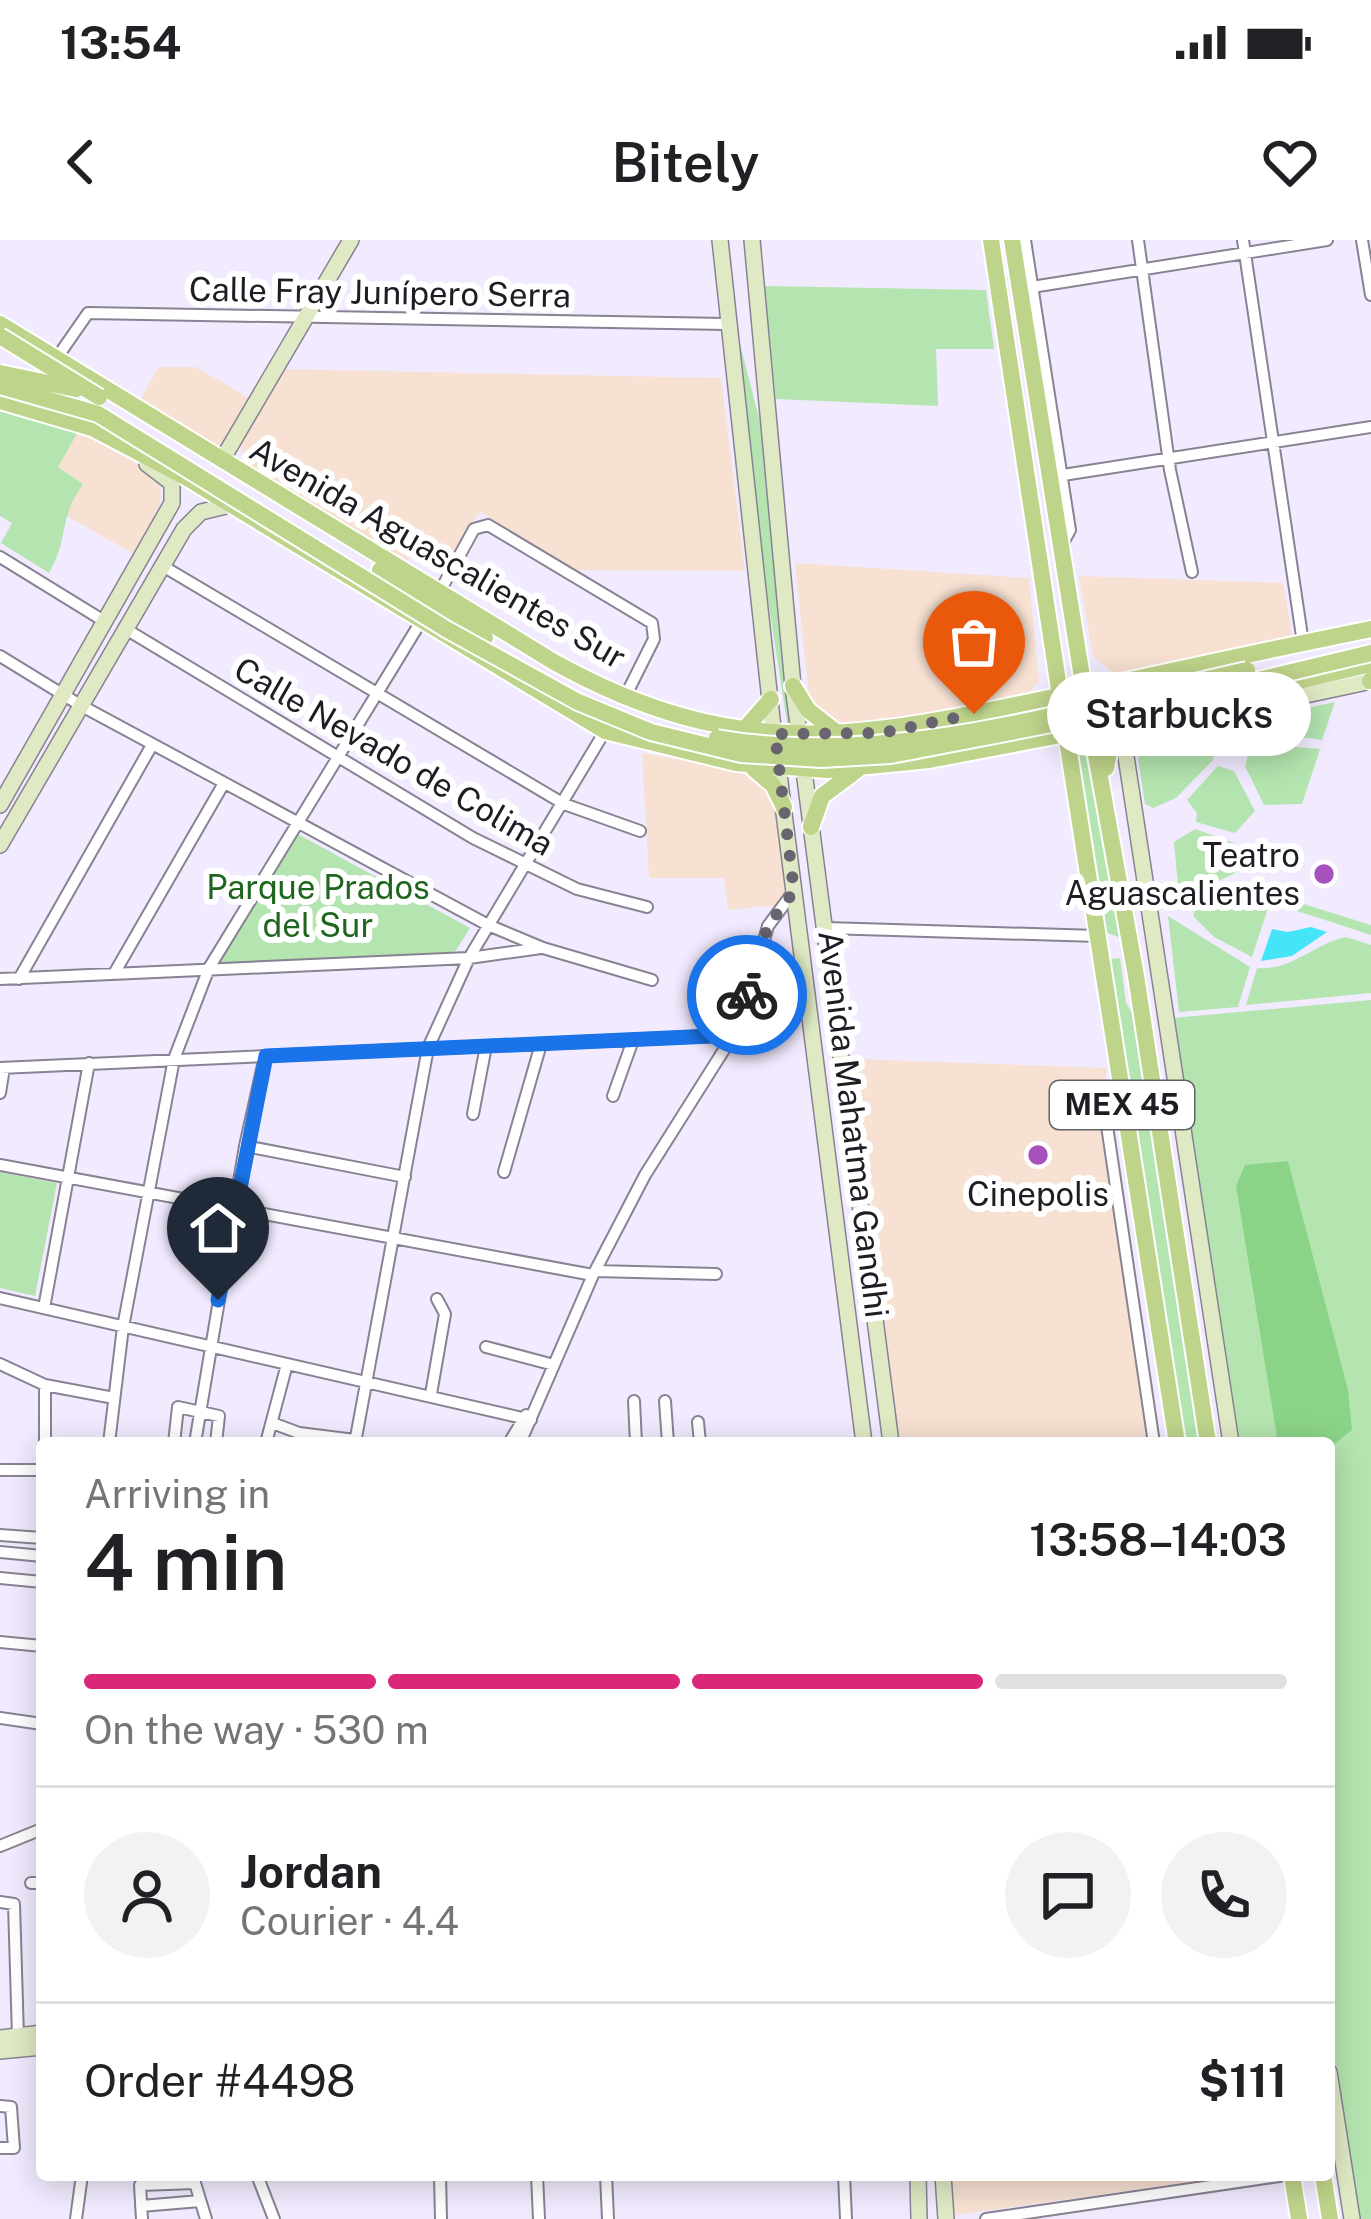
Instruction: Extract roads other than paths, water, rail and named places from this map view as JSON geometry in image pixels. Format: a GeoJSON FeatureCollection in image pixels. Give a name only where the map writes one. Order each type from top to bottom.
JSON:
{"type":"FeatureCollection","features":[{"type":"Feature","properties":{"kind":"main road"},"geometry":{"type":"LineString","coordinates":[[222,460],[300,319],[351,240]]}},
{"type":"Feature","properties":{"kind":"main road","name":"Avenida Mahatma Gandhi"},"geometry":{"type":"LineString","coordinates":[[752,240],[793,686],[890,1437]]}},
{"type":"Feature","properties":{"kind":"main road","name":"MEX 45"},"geometry":{"type":"LineString","coordinates":[[992,240],[1176,1437]]}},
{"type":"Feature","properties":{"kind":"main road","name":"MEX 45"},"geometry":{"type":"LineString","coordinates":[[1012,240],[1084,690],[1135,970],[1207,1437]]}},
{"type":"Feature","properties":{"kind":"main road"},"geometry":{"type":"LineString","coordinates":[[720,241],[730,258],[738,306],[758,310]]}},
{"type":"Feature","properties":{"kind":"main road","name":"Avenida Mahatma Gandhi"},"geometry":{"type":"LineString","coordinates":[[720,241],[771,699],[758,733],[779,769],[863,1437]]}},
{"type":"Feature","properties":{"kind":"main road","name":"Avenida Aguascalientes Sur"},"geometry":{"type":"LineString","coordinates":[[0,324],[439,593],[626,697],[758,733],[881,733],[1371,629]]}},
{"type":"Feature","properties":{"kind":"main road"},"geometry":{"type":"LineString","coordinates":[[727,325],[749,332],[766,403]]}},
{"type":"Feature","properties":{"kind":"main road"},"geometry":{"type":"LineString","coordinates":[[0,336],[99,397]]}},
{"type":"Feature","properties":{"kind":"main road"},"geometry":{"type":"LineString","coordinates":[[24,405],[10,383],[16,362],[33,355],[56,359]]}},
{"type":"Feature","properties":{"kind":"main road","name":"Avenida Aguascalientes Sur"},"geometry":{"type":"LineString","coordinates":[[0,373],[99,397],[572,689],[654,722],[741,742],[838,748],[980,727],[1371,642]]}},
{"type":"Feature","properties":{"kind":"main road","name":"Avenida Aguascalientes Sur"},"geometry":{"type":"LineString","coordinates":[[0,386],[48,395],[98,414],[446,629],[578,702],[651,732],[741,754],[821,759],[903,753],[1166,702],[1371,653]]}},
{"type":"Feature","properties":{"kind":"main road","name":"Avenida Aguascalientes Sur"},"geometry":{"type":"LineString","coordinates":[[0,401],[64,416],[116,441],[605,731],[745,765],[804,770],[883,766],[1371,681]]}},
{"type":"Feature","properties":{"kind":"main road"},"geometry":{"type":"LineString","coordinates":[[0,805],[172,503],[172,483],[116,441]]}},
{"type":"Feature","properties":{"kind":"main road"},"geometry":{"type":"LineString","coordinates":[[0,845],[184,529],[201,512],[230,505]]}},
{"type":"Feature","properties":{"kind":"main road"},"geometry":{"type":"LineString","coordinates":[[162,520],[174,520],[184,529]]}},
{"type":"Feature","properties":{"kind":"main road"},"geometry":{"type":"LineString","coordinates":[[1080,658],[1117,683]]}},
{"type":"Feature","properties":{"kind":"main road"},"geometry":{"type":"LineString","coordinates":[[1204,704],[1192,681],[1215,662]]}},
{"type":"Feature","properties":{"kind":"main road","name":"Avenida Aguascalientes Sur"},"geometry":{"type":"LineString","coordinates":[[1143,724],[1204,704],[1371,664]]}},
{"type":"Feature","properties":{"kind":"main road"},"geometry":{"type":"LineString","coordinates":[[1030,702],[1056,665]]}},
{"type":"Feature","properties":{"kind":"main road"},"geometry":{"type":"LineString","coordinates":[[1316,677],[1342,686]]}},
{"type":"Feature","properties":{"kind":"main road"},"geometry":{"type":"LineString","coordinates":[[793,686],[824,727],[842,736]]}},
{"type":"Feature","properties":{"kind":"main road"},"geometry":{"type":"LineString","coordinates":[[771,699],[758,733],[766,749],[745,765],[768,778],[784,808]]}},
{"type":"Feature","properties":{"kind":"main road"},"geometry":{"type":"LineString","coordinates":[[1105,787],[1111,742],[1143,724]]}},
{"type":"Feature","properties":{"kind":"main road"},"geometry":{"type":"LineString","coordinates":[[1143,724],[1129,740],[1124,756],[1231,1437]]}},
{"type":"Feature","properties":{"kind":"main road"},"geometry":{"type":"LineString","coordinates":[[881,733],[871,740],[868,751],[883,766]]}},
{"type":"Feature","properties":{"kind":"main road"},"geometry":{"type":"LineString","coordinates":[[1018,743],[1049,750],[1074,783]]}},
{"type":"Feature","properties":{"kind":"main road"},"geometry":{"type":"LineString","coordinates":[[811,826],[827,790],[861,768]]}},
{"type":"Feature","properties":{"kind":"main road"},"geometry":{"type":"LineString","coordinates":[[1098,936],[1122,947],[1135,970],[1156,972]]}},
{"type":"Feature","properties":{"kind":"main road"},"geometry":{"type":"LineString","coordinates":[[1143,1020],[1164,1015]]}},
{"type":"Feature","properties":{"kind":"main road"},"geometry":{"type":"LineString","coordinates":[[0,2038],[36,2034]]}},
{"type":"Feature","properties":{"kind":"main road"},"geometry":{"type":"LineString","coordinates":[[0,2051],[36,2048]]}},
{"type":"Feature","properties":{"kind":"main road"},"geometry":{"type":"LineString","coordinates":[[1335,2110],[1352,2219]]}},
{"type":"Feature","properties":{"kind":"main road"},"geometry":{"type":"LineString","coordinates":[[918,2181],[919,2219]]}},
{"type":"Feature","properties":{"kind":"main road"},"geometry":{"type":"LineString","coordinates":[[943,2181],[946,2219]]}},
{"type":"Feature","properties":{"kind":"main road"},"geometry":{"type":"LineString","coordinates":[[1290,2181],[1299,2219]]}},
{"type":"Feature","properties":{"kind":"main road"},"geometry":{"type":"LineString","coordinates":[[1324,2181],[1330,2219]]}},
{"type":"Feature","properties":{"kind":"street"},"geometry":{"type":"LineString","coordinates":[[1025,240],[1070,530],[1062,546]]}},
{"type":"Feature","properties":{"kind":"street"},"geometry":{"type":"LineString","coordinates":[[1138,240],[1192,572]]}},
{"type":"Feature","properties":{"kind":"street"},"geometry":{"type":"LineString","coordinates":[[1032,286],[1142,269],[1244,246],[1327,240]]}},
{"type":"Feature","properties":{"kind":"street"},"geometry":{"type":"LineString","coordinates":[[1362,240],[1371,295]]}},
{"type":"Feature","properties":{"kind":"street"},"geometry":{"type":"LineString","coordinates":[[1244,246],[1303,643]]}},
{"type":"Feature","properties":{"kind":"street","name":"Calle Fray Junípero Serra"},"geometry":{"type":"LineString","coordinates":[[56,359],[88,313],[727,325]]}},
{"type":"Feature","properties":{"kind":"street"},"geometry":{"type":"LineString","coordinates":[[1063,475],[1371,427]]}},
{"type":"Feature","properties":{"kind":"street"},"geometry":{"type":"LineString","coordinates":[[439,593],[474,530],[488,525],[652,623],[654,638],[626,697]]}},
{"type":"Feature","properties":{"kind":"street"},"geometry":{"type":"LineString","coordinates":[[0,556],[104,621]]}},
{"type":"Feature","properties":{"kind":"street"},"geometry":{"type":"LineString","coordinates":[[161,565],[564,804],[640,831]]}},
{"type":"Feature","properties":{"kind":"street"},"geometry":{"type":"LineString","coordinates":[[110,1437],[123,1327],[174,1060],[209,968],[420,623]]}},
{"type":"Feature","properties":{"kind":"street","name":"Calle Nevado de Colima"},"geometry":{"type":"LineString","coordinates":[[124,628],[338,759],[525,864],[577,889],[647,907]]}},
{"type":"Feature","properties":{"kind":"street"},"geometry":{"type":"LineString","coordinates":[[0,656],[152,745],[488,925],[543,948],[652,980]]}},
{"type":"Feature","properties":{"kind":"street"},"geometry":{"type":"LineString","coordinates":[[356,1437],[428,1048],[469,958],[605,731]]}},
{"type":"Feature","properties":{"kind":"street"},"geometry":{"type":"LineString","coordinates":[[20,979],[152,745]]}},
{"type":"Feature","properties":{"kind":"street"},"geometry":{"type":"LineString","coordinates":[[115,972],[224,783]]}},
{"type":"Feature","properties":{"kind":"street"},"geometry":{"type":"LineString","coordinates":[[513,1437],[554,1365],[594,1273],[645,1175],[734,1035],[768,926],[794,891]]}},
{"type":"Feature","properties":{"kind":"street"},"geometry":{"type":"LineString","coordinates":[[826,928],[1098,936]]}},
{"type":"Feature","properties":{"kind":"street"},"geometry":{"type":"LineString","coordinates":[[0,979],[469,958],[543,948]]}},
{"type":"Feature","properties":{"kind":"street"},"geometry":{"type":"LineString","coordinates":[[0,1093],[2,1068],[734,1035]]}},
{"type":"Feature","properties":{"kind":"street"},"geometry":{"type":"LineString","coordinates":[[613,1096],[634,1040]]}},
{"type":"Feature","properties":{"kind":"street"},"geometry":{"type":"LineString","coordinates":[[503,1172],[541,1044]]}},
{"type":"Feature","properties":{"kind":"street"},"geometry":{"type":"LineString","coordinates":[[473,1114],[486,1046]]}},
{"type":"Feature","properties":{"kind":"street"},"geometry":{"type":"LineString","coordinates":[[197,1437],[245,1146],[266,1056]]}},
{"type":"Feature","properties":{"kind":"street"},"geometry":{"type":"LineString","coordinates":[[44,1308],[89,1063]]}},
{"type":"Feature","properties":{"kind":"street"},"geometry":{"type":"LineString","coordinates":[[1118,1079],[1106,1119],[1153,1437]]}},
{"type":"Feature","properties":{"kind":"street"},"geometry":{"type":"LineString","coordinates":[[245,1146],[405,1177]]}},
{"type":"Feature","properties":{"kind":"street"},"geometry":{"type":"LineString","coordinates":[[0,1165],[594,1273],[716,1274]]}},
{"type":"Feature","properties":{"kind":"street"},"geometry":{"type":"LineString","coordinates":[[0,1298],[528,1416]]}},
{"type":"Feature","properties":{"kind":"street"},"geometry":{"type":"LineString","coordinates":[[431,1394],[445,1314],[437,1299]]}},
{"type":"Feature","properties":{"kind":"street"},"geometry":{"type":"LineString","coordinates":[[486,1347],[554,1365]]}},
{"type":"Feature","properties":{"kind":"street"},"geometry":{"type":"LineString","coordinates":[[0,1364],[45,1385],[114,1398]]}},
{"type":"Feature","properties":{"kind":"street"},"geometry":{"type":"LineString","coordinates":[[269,1437],[287,1364]]}},
{"type":"Feature","properties":{"kind":"street"},"geometry":{"type":"LineString","coordinates":[[45,1385],[45,1437]]}},
{"type":"Feature","properties":{"kind":"street"},"geometry":{"type":"LineString","coordinates":[[634,1401],[636,1437]]}},
{"type":"Feature","properties":{"kind":"street"},"geometry":{"type":"LineString","coordinates":[[665,1401],[668,1437]]}},
{"type":"Feature","properties":{"kind":"street"},"geometry":{"type":"LineString","coordinates":[[175,1437],[178,1407],[219,1416],[217,1437]]}},
{"type":"Feature","properties":{"kind":"street"},"geometry":{"type":"LineString","coordinates":[[522,1437],[528,1416]]}},
{"type":"Feature","properties":{"kind":"street"},"geometry":{"type":"LineString","coordinates":[[698,1422],[699,1437]]}},
{"type":"Feature","properties":{"kind":"street"},"geometry":{"type":"LineString","coordinates":[[275,1424],[296,1437]]}},
{"type":"Feature","properties":{"kind":"street"},"geometry":{"type":"LineString","coordinates":[[0,1470],[36,1470]]}},
{"type":"Feature","properties":{"kind":"street"},"geometry":{"type":"LineString","coordinates":[[0,1535],[36,1538]]}},
{"type":"Feature","properties":{"kind":"street"},"geometry":{"type":"LineString","coordinates":[[0,1552],[36,1555]]}},
{"type":"Feature","properties":{"kind":"street"},"geometry":{"type":"LineString","coordinates":[[0,1578],[36,1581]]}},
{"type":"Feature","properties":{"kind":"street"},"geometry":{"type":"LineString","coordinates":[[0,1642],[36,1645]]}},
{"type":"Feature","properties":{"kind":"street"},"geometry":{"type":"LineString","coordinates":[[0,1718],[36,1723]]}},
{"type":"Feature","properties":{"kind":"street"},"geometry":{"type":"LineString","coordinates":[[0,1846],[36,1831]]}},
{"type":"Feature","properties":{"kind":"street"},"geometry":{"type":"LineString","coordinates":[[0,1902],[14,1904],[18,2036]]}},
{"type":"Feature","properties":{"kind":"street"},"geometry":{"type":"LineString","coordinates":[[0,1972],[16,1972]]}},
{"type":"Feature","properties":{"kind":"street"},"geometry":{"type":"LineString","coordinates":[[0,2148],[14,2148],[5,2107]]}},
{"type":"Feature","properties":{"kind":"street"},"geometry":{"type":"LineString","coordinates":[[76,2219],[81,2181]]}},
{"type":"Feature","properties":{"kind":"street"},"geometry":{"type":"LineString","coordinates":[[259,2181],[274,2219]]}},
{"type":"Feature","properties":{"kind":"street"},"geometry":{"type":"LineString","coordinates":[[440,2181],[441,2219]]}},
{"type":"Feature","properties":{"kind":"street"},"geometry":{"type":"LineString","coordinates":[[537,2181],[539,2219]]}},
{"type":"Feature","properties":{"kind":"street"},"geometry":{"type":"LineString","coordinates":[[607,2181],[608,2219]]}},
{"type":"Feature","properties":{"kind":"street"},"geometry":{"type":"LineString","coordinates":[[844,2181],[846,2219]]}},
{"type":"Feature","properties":{"kind":"street"},"geometry":{"type":"LineString","coordinates":[[986,2219],[1248,2181]]}},
{"type":"Feature","properties":{"kind":"street"},"geometry":{"type":"LineString","coordinates":[[200,2200],[141,2212],[140,2185],[195,2183],[206,2219]]}},
{"type":"Feature","properties":{"kind":"water"},"geometry":{"type":"Polygon","coordinates":[[[1311,927],[1327,932],[1292,956],[1261,961],[1272,929],[1288,932],[1311,927]]]}},
{"type":"Feature","properties":{"kind":"place","name":"Starbucks"},"geometry":{"type":"Point","coordinates":[974,714]}},
{"type":"Feature","properties":{"kind":"place","name":"Teatro Aguascalientes"},"geometry":{"type":"Point","coordinates":[1324,874]}},
{"type":"Feature","properties":{"kind":"place","name":"Cinepolis"},"geometry":{"type":"Point","coordinates":[1038,1155]}},
{"type":"Feature","properties":{"kind":"park label","name":"Parque Prados del Sur"},"geometry":{"type":"Point","coordinates":[318,906]}}]}
